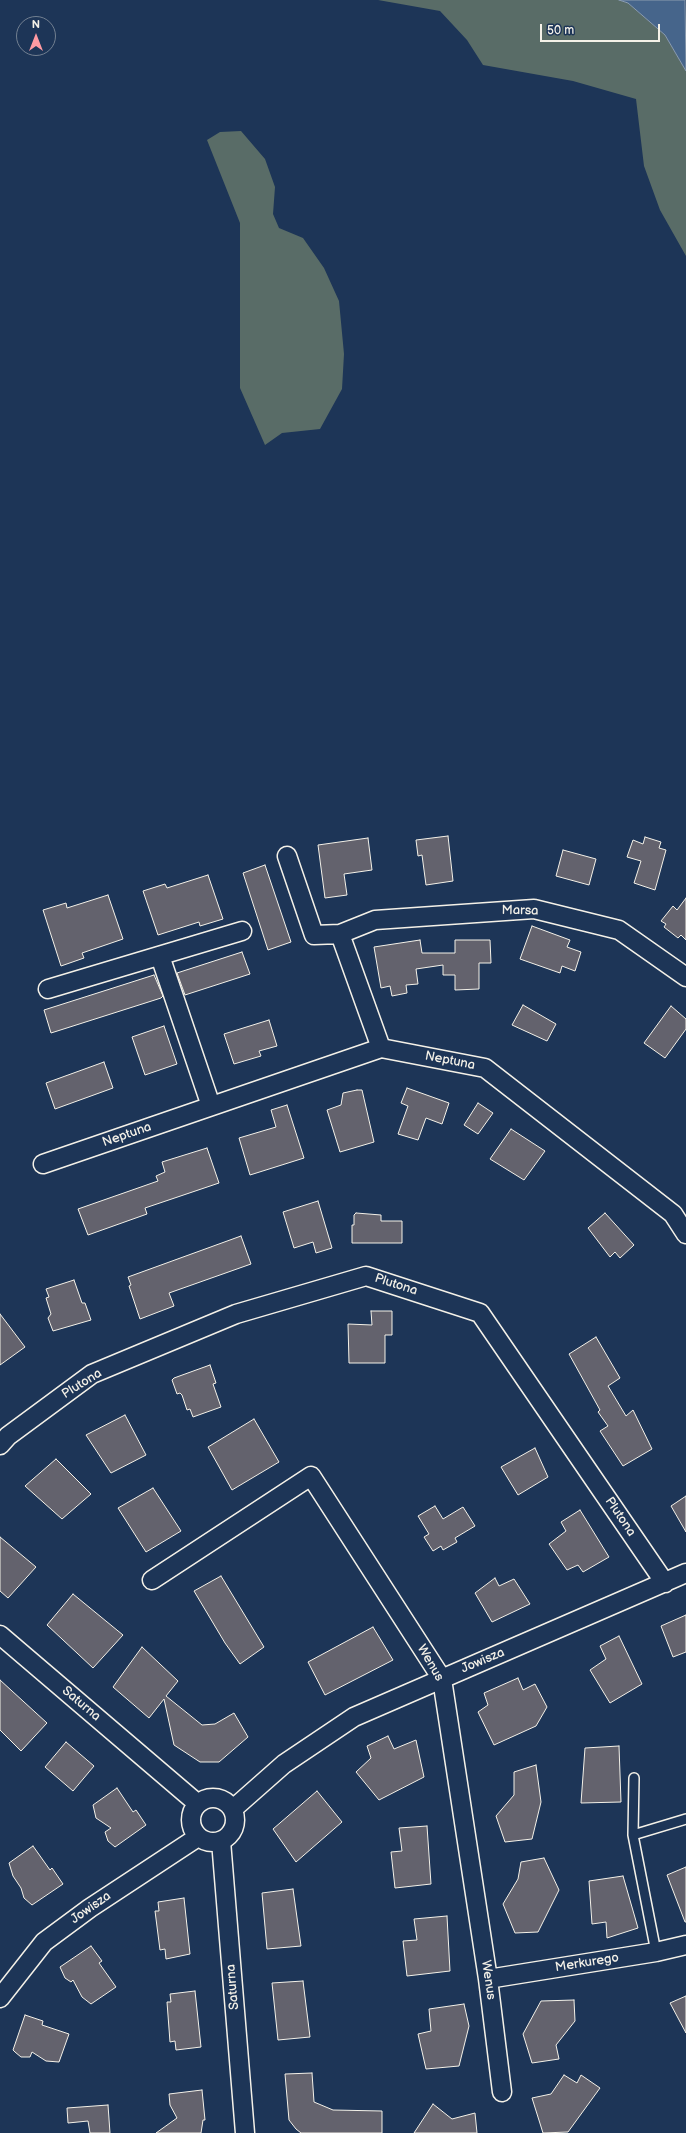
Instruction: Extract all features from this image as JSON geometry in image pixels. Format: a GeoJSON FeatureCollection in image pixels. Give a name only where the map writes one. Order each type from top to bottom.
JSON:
{"type":"FeatureCollection","features":[{"type":"Feature","properties":{"kind":"street","name":"Marsa"},"geometry":{"type":"LineString","coordinates":[[287,856],[314,935],[340,934],[375,920],[534,909],[620,930],[686,977]]}},
{"type":"Feature","properties":{"kind":"street"},"geometry":{"type":"LineString","coordinates":[[48,989],[242,931]]}},
{"type":"Feature","properties":{"kind":"street"},"geometry":{"type":"LineString","coordinates":[[340,934],[381,1048]]}},
{"type":"Feature","properties":{"kind":"street"},"geometry":{"type":"LineString","coordinates":[[160,956],[211,1106]]}},
{"type":"Feature","properties":{"kind":"street","name":"Neptuna"},"geometry":{"type":"LineString","coordinates":[[42,1164],[381,1048],[486,1068],[673,1214],[686,1234]]}},
{"type":"Feature","properties":{"kind":"street","name":"Plutona"},"geometry":{"type":"LineString","coordinates":[[0,1445],[8,1436],[92,1374],[236,1314],[366,1276],[480,1313],[665,1583]]}},
{"type":"Feature","properties":{"kind":"street","name":"Wenus"},"geometry":{"type":"LineString","coordinates":[[152,1580],[311,1476],[442,1679],[488,1979],[502,2092]]}},
{"type":"Feature","properties":{"kind":"street","name":"Jowisza"},"geometry":{"type":"LineString","coordinates":[[233,1809],[284,1764],[354,1717],[665,1583],[686,1572]]}},
{"type":"Feature","properties":{"kind":"street","name":"Saturna"},"geometry":{"type":"LineString","coordinates":[[0,1635],[198,1804]]}},
{"type":"Feature","properties":{"kind":"street"},"geometry":{"type":"LineString","coordinates":[[212,1798],[220,1799],[227,1802],[233,1809],[235,1824],[232,1832],[221,1841],[206,1841],[198,1837],[191,1823],[191,1816],[198,1804],[212,1798]]}},
{"type":"Feature","properties":{"kind":"street","name":"Jowisza"},"geometry":{"type":"LineString","coordinates":[[0,1998],[44,1942],[90,1908],[198,1837]]}},
{"type":"Feature","properties":{"kind":"street","name":"Saturna"},"geometry":{"type":"LineString","coordinates":[[221,1841],[245,2133]]}},
{"type":"Feature","properties":{"kind":"street","name":"Merkurego"},"geometry":{"type":"LineString","coordinates":[[488,1979],[656,1952],[686,1945]]}},
{"type":"Feature","properties":{"kind":"lane"},"geometry":{"type":"LineString","coordinates":[[634,1778],[633,1835],[656,1952]]}},
{"type":"Feature","properties":{"kind":"lane"},"geometry":{"type":"LineString","coordinates":[[633,1835],[686,1819]]}},
{"type":"Feature","properties":{"kind":"green space"},"geometry":{"type":"Polygon","coordinates":[[[378,0],[619,0],[628,3],[665,35],[686,71],[686,256],[660,210],[644,166],[636,99],[573,81],[483,65],[467,40],[440,11],[378,0]]]}},
{"type":"Feature","properties":{"kind":"green space"},"geometry":{"type":"Polygon","coordinates":[[[241,131],[265,159],[275,187],[273,214],[279,228],[303,238],[324,268],[339,301],[344,354],[342,389],[320,429],[282,433],[265,445],[240,388],[240,223],[207,140],[220,132],[241,131]]]}},
{"type":"Feature","properties":{"kind":"water"},"geometry":{"type":"Polygon","coordinates":[[[619,0],[685,0],[686,71],[665,35],[628,3],[619,0]]]}},
{"type":"Feature","properties":{"kind":"building"},"geometry":{"type":"Polygon","coordinates":[[[448,836],[453,881],[426,885],[422,855],[418,856],[416,840],[448,836]]]}},
{"type":"Feature","properties":{"kind":"building"},"geometry":{"type":"Polygon","coordinates":[[[645,837],[661,842],[659,848],[666,850],[655,890],[634,883],[641,861],[627,857],[633,840],[643,844],[645,837]]]}},
{"type":"Feature","properties":{"kind":"building"},"geometry":{"type":"Polygon","coordinates":[[[368,838],[372,870],[344,874],[347,895],[325,898],[318,845],[368,838]]]}},
{"type":"Feature","properties":{"kind":"building"},"geometry":{"type":"Polygon","coordinates":[[[563,850],[596,859],[589,885],[556,876],[563,850]]]}},
{"type":"Feature","properties":{"kind":"building"},"geometry":{"type":"Polygon","coordinates":[[[265,865],[291,942],[268,950],[243,873],[265,865]]]}},
{"type":"Feature","properties":{"kind":"building"},"geometry":{"type":"Polygon","coordinates":[[[208,875],[223,919],[200,926],[199,922],[158,935],[143,891],[165,884],[167,888],[208,875]]]}},
{"type":"Feature","properties":{"kind":"building"},"geometry":{"type":"Polygon","coordinates":[[[108,895],[123,939],[82,953],[84,958],[61,966],[43,910],[66,903],[67,908],[108,895]]]}},
{"type":"Feature","properties":{"kind":"building"},"geometry":{"type":"Polygon","coordinates":[[[686,898],[686,940],[681,935],[678,938],[664,927],[666,924],[661,921],[673,906],[677,910],[686,898]]]}},
{"type":"Feature","properties":{"kind":"building"},"geometry":{"type":"Polygon","coordinates":[[[532,926],[570,940],[567,947],[581,952],[575,971],[562,966],[560,973],[520,959],[532,926]]]}},
{"type":"Feature","properties":{"kind":"building"},"geometry":{"type":"Polygon","coordinates":[[[420,940],[422,953],[455,953],[455,940],[490,940],[491,963],[479,963],[479,989],[455,990],[455,975],[443,975],[443,965],[416,969],[418,984],[406,985],[407,993],[392,996],[390,986],[381,988],[374,947],[420,940]]]}},
{"type":"Feature","properties":{"kind":"building"},"geometry":{"type":"Polygon","coordinates":[[[242,952],[250,974],[185,995],[177,973],[242,952]]]}},
{"type":"Feature","properties":{"kind":"building"},"geometry":{"type":"Polygon","coordinates":[[[154,975],[163,996],[161,998],[51,1033],[44,1010],[154,975]]]}},
{"type":"Feature","properties":{"kind":"building"},"geometry":{"type":"Polygon","coordinates":[[[523,1005],[556,1024],[547,1041],[512,1025],[523,1005]]]}},
{"type":"Feature","properties":{"kind":"building"},"geometry":{"type":"Polygon","coordinates":[[[671,1006],[686,1019],[686,1029],[665,1058],[644,1043],[671,1006]]]}},
{"type":"Feature","properties":{"kind":"building"},"geometry":{"type":"Polygon","coordinates":[[[269,1020],[277,1046],[259,1051],[261,1056],[234,1064],[224,1034],[269,1020]]]}},
{"type":"Feature","properties":{"kind":"building"},"geometry":{"type":"Polygon","coordinates":[[[164,1026],[177,1064],[145,1075],[132,1037],[164,1026]]]}},
{"type":"Feature","properties":{"kind":"building"},"geometry":{"type":"Polygon","coordinates":[[[104,1062],[113,1088],[55,1109],[46,1083],[104,1062]]]}},
{"type":"Feature","properties":{"kind":"building"},"geometry":{"type":"Polygon","coordinates":[[[407,1088],[449,1103],[442,1124],[426,1118],[418,1140],[398,1134],[408,1106],[401,1103],[407,1088]]]}},
{"type":"Feature","properties":{"kind":"building"},"geometry":{"type":"Polygon","coordinates":[[[362,1090],[374,1142],[340,1152],[327,1110],[341,1105],[343,1093],[362,1090]]]}},
{"type":"Feature","properties":{"kind":"building"},"geometry":{"type":"Polygon","coordinates":[[[478,1103],[493,1113],[478,1134],[464,1125],[478,1103]]]}},
{"type":"Feature","properties":{"kind":"building"},"geometry":{"type":"Polygon","coordinates":[[[287,1105],[304,1158],[250,1175],[239,1138],[276,1127],[271,1110],[287,1105]]]}},
{"type":"Feature","properties":{"kind":"building"},"geometry":{"type":"Polygon","coordinates":[[[511,1129],[545,1151],[524,1180],[490,1159],[511,1129]]]}},
{"type":"Feature","properties":{"kind":"building"},"geometry":{"type":"Polygon","coordinates":[[[207,1148],[219,1183],[145,1208],[147,1214],[88,1235],[78,1209],[158,1181],[156,1176],[165,1172],[162,1162],[207,1148]]]}},
{"type":"Feature","properties":{"kind":"building"},"geometry":{"type":"Polygon","coordinates":[[[318,1201],[332,1248],[316,1253],[313,1242],[294,1248],[283,1212],[318,1201]]]}},
{"type":"Feature","properties":{"kind":"building"},"geometry":{"type":"Polygon","coordinates":[[[356,1213],[381,1215],[381,1221],[402,1221],[402,1243],[352,1243],[352,1225],[354,1225],[354,1215],[356,1213]]]}},
{"type":"Feature","properties":{"kind":"building"},"geometry":{"type":"Polygon","coordinates":[[[605,1213],[634,1245],[620,1258],[615,1252],[610,1257],[588,1228],[605,1213]]]}},
{"type":"Feature","properties":{"kind":"building"},"geometry":{"type":"Polygon","coordinates":[[[241,1236],[251,1264],[169,1293],[174,1306],[140,1319],[129,1286],[131,1285],[128,1277],[241,1236]]]}},
{"type":"Feature","properties":{"kind":"building"},"geometry":{"type":"Polygon","coordinates":[[[74,1280],[82,1303],[85,1303],[91,1320],[53,1331],[48,1318],[51,1314],[46,1298],[49,1297],[46,1289],[74,1280]]]}},
{"type":"Feature","properties":{"kind":"building"},"geometry":{"type":"Polygon","coordinates":[[[371,1311],[392,1311],[392,1335],[385,1335],[385,1363],[349,1363],[348,1324],[372,1325],[371,1311]]]}},
{"type":"Feature","properties":{"kind":"building"},"geometry":{"type":"Polygon","coordinates":[[[0,1314],[25,1347],[0,1365],[0,1314]]]}},
{"type":"Feature","properties":{"kind":"building"},"geometry":{"type":"Polygon","coordinates":[[[596,1337],[620,1378],[608,1386],[626,1416],[633,1410],[652,1449],[623,1466],[600,1431],[608,1426],[598,1412],[600,1410],[569,1354],[596,1337]]]}},
{"type":"Feature","properties":{"kind":"building"},"geometry":{"type":"Polygon","coordinates":[[[210,1365],[216,1383],[213,1384],[221,1407],[193,1417],[190,1409],[187,1410],[182,1395],[180,1393],[177,1394],[172,1380],[210,1365]]]}},
{"type":"Feature","properties":{"kind":"building"},"geometry":{"type":"Polygon","coordinates":[[[125,1415],[146,1455],[111,1473],[86,1435],[125,1415]]]}},
{"type":"Feature","properties":{"kind":"building"},"geometry":{"type":"Polygon","coordinates":[[[254,1419],[279,1462],[232,1490],[208,1447],[254,1419]]]}},
{"type":"Feature","properties":{"kind":"building"},"geometry":{"type":"Polygon","coordinates":[[[535,1448],[548,1477],[518,1495],[501,1467],[535,1448]]]}},
{"type":"Feature","properties":{"kind":"building"},"geometry":{"type":"Polygon","coordinates":[[[56,1459],[91,1494],[62,1519],[25,1486],[56,1459]]]}},
{"type":"Feature","properties":{"kind":"building"},"geometry":{"type":"Polygon","coordinates":[[[153,1488],[181,1531],[146,1552],[118,1508],[153,1488]]]}},
{"type":"Feature","properties":{"kind":"building"},"geometry":{"type":"Polygon","coordinates":[[[686,1496],[686,1532],[671,1506],[686,1496]]]}},
{"type":"Feature","properties":{"kind":"building"},"geometry":{"type":"Polygon","coordinates":[[[435,1506],[443,1519],[463,1507],[475,1526],[455,1538],[457,1542],[443,1550],[441,1546],[433,1551],[424,1537],[429,1534],[418,1516],[435,1506]]]}},
{"type":"Feature","properties":{"kind":"building"},"geometry":{"type":"Polygon","coordinates":[[[580,1510],[609,1557],[583,1572],[578,1565],[567,1570],[549,1544],[566,1531],[561,1522],[580,1510]]]}},
{"type":"Feature","properties":{"kind":"building"},"geometry":{"type":"Polygon","coordinates":[[[0,1537],[36,1567],[8,1598],[0,1591],[0,1537]]]}},
{"type":"Feature","properties":{"kind":"building"},"geometry":{"type":"Polygon","coordinates":[[[221,1576],[264,1647],[240,1664],[225,1643],[194,1591],[221,1576]]]}},
{"type":"Feature","properties":{"kind":"building"},"geometry":{"type":"Polygon","coordinates":[[[495,1578],[499,1586],[514,1579],[530,1604],[492,1622],[475,1593],[495,1578]]]}},
{"type":"Feature","properties":{"kind":"building"},"geometry":{"type":"Polygon","coordinates":[[[73,1594],[123,1635],[93,1668],[47,1625],[73,1594]]]}},
{"type":"Feature","properties":{"kind":"building"},"geometry":{"type":"Polygon","coordinates":[[[686,1615],[686,1652],[673,1657],[661,1626],[686,1615]]]}},
{"type":"Feature","properties":{"kind":"building"},"geometry":{"type":"Polygon","coordinates":[[[373,1627],[393,1660],[325,1695],[308,1662],[373,1627]]]}},
{"type":"Feature","properties":{"kind":"building"},"geometry":{"type":"Polygon","coordinates":[[[619,1636],[642,1684],[610,1703],[590,1670],[606,1659],[600,1646],[619,1636]]]}},
{"type":"Feature","properties":{"kind":"building"},"geometry":{"type":"Polygon","coordinates":[[[142,1647],[178,1681],[166,1696],[202,1725],[215,1724],[234,1713],[248,1737],[219,1762],[200,1762],[174,1745],[164,1699],[149,1718],[113,1687],[142,1647]]]}},
{"type":"Feature","properties":{"kind":"building"},"geometry":{"type":"Polygon","coordinates":[[[518,1678],[523,1690],[535,1684],[547,1707],[536,1726],[494,1745],[478,1712],[488,1705],[484,1693],[518,1678]]]}},
{"type":"Feature","properties":{"kind":"building"},"geometry":{"type":"Polygon","coordinates":[[[0,1680],[47,1723],[21,1751],[0,1730],[0,1680]]]}},
{"type":"Feature","properties":{"kind":"building"},"geometry":{"type":"Polygon","coordinates":[[[388,1736],[394,1749],[416,1740],[424,1777],[379,1800],[356,1772],[371,1758],[367,1746],[388,1736]]]}},
{"type":"Feature","properties":{"kind":"building"},"geometry":{"type":"Polygon","coordinates":[[[66,1742],[94,1766],[73,1791],[45,1767],[66,1742]]]}},
{"type":"Feature","properties":{"kind":"building"},"geometry":{"type":"Polygon","coordinates":[[[619,1746],[621,1802],[581,1803],[585,1748],[619,1746]]]}},
{"type":"Feature","properties":{"kind":"building"},"geometry":{"type":"Polygon","coordinates":[[[536,1765],[541,1802],[532,1839],[505,1842],[496,1816],[514,1795],[514,1772],[536,1765]]]}},
{"type":"Feature","properties":{"kind":"building"},"geometry":{"type":"Polygon","coordinates":[[[117,1788],[133,1812],[136,1810],[146,1825],[115,1847],[108,1841],[105,1832],[111,1828],[96,1818],[93,1805],[117,1788]]]}},
{"type":"Feature","properties":{"kind":"building"},"geometry":{"type":"Polygon","coordinates":[[[317,1791],[342,1822],[296,1862],[273,1829],[317,1791]]]}},
{"type":"Feature","properties":{"kind":"building"},"geometry":{"type":"Polygon","coordinates":[[[427,1826],[431,1884],[395,1888],[391,1852],[402,1851],[399,1828],[427,1826]]]}},
{"type":"Feature","properties":{"kind":"building"},"geometry":{"type":"Polygon","coordinates":[[[33,1846],[50,1870],[52,1868],[63,1884],[32,1905],[24,1898],[21,1888],[13,1876],[9,1863],[33,1846]]]}},
{"type":"Feature","properties":{"kind":"building"},"geometry":{"type":"Polygon","coordinates":[[[544,1858],[559,1890],[538,1932],[515,1933],[503,1904],[518,1879],[521,1862],[544,1858]]]}},
{"type":"Feature","properties":{"kind":"building"},"geometry":{"type":"Polygon","coordinates":[[[686,1867],[686,1922],[685,1922],[667,1875],[686,1867]]]}},
{"type":"Feature","properties":{"kind":"building"},"geometry":{"type":"Polygon","coordinates":[[[623,1876],[638,1928],[607,1938],[606,1922],[592,1924],[589,1881],[623,1876]]]}},
{"type":"Feature","properties":{"kind":"building"},"geometry":{"type":"Polygon","coordinates":[[[293,1889],[301,1946],[267,1949],[262,1893],[293,1889]]]}},
{"type":"Feature","properties":{"kind":"building"},"geometry":{"type":"Polygon","coordinates":[[[184,1898],[190,1954],[166,1959],[165,1949],[160,1950],[155,1911],[159,1911],[158,1902],[184,1898]]]}},
{"type":"Feature","properties":{"kind":"building"},"geometry":{"type":"Polygon","coordinates":[[[447,1916],[450,1971],[407,1976],[403,1941],[417,1940],[414,1919],[447,1916]]]}},
{"type":"Feature","properties":{"kind":"building"},"geometry":{"type":"Polygon","coordinates":[[[91,1946],[102,1961],[99,1963],[116,1987],[91,2004],[82,1997],[73,1980],[71,1982],[65,1978],[60,1967],[91,1946]]]}},
{"type":"Feature","properties":{"kind":"building"},"geometry":{"type":"Polygon","coordinates":[[[303,1981],[310,2037],[278,2040],[272,1983],[303,1981]]]}},
{"type":"Feature","properties":{"kind":"building"},"geometry":{"type":"Polygon","coordinates":[[[195,1991],[201,2047],[176,2050],[175,2041],[170,2042],[167,2002],[171,2002],[170,1994],[195,1991]]]}},
{"type":"Feature","properties":{"kind":"building"},"geometry":{"type":"Polygon","coordinates":[[[686,1996],[686,2033],[670,2003],[686,1996]]]}},
{"type":"Feature","properties":{"kind":"building"},"geometry":{"type":"Polygon","coordinates":[[[574,2000],[575,2021],[556,2045],[559,2059],[532,2063],[523,2034],[541,2001],[574,2000]]]}},
{"type":"Feature","properties":{"kind":"building"},"geometry":{"type":"Polygon","coordinates":[[[464,2004],[469,2026],[459,2066],[426,2069],[418,2034],[431,2031],[429,2009],[464,2004]]]}},
{"type":"Feature","properties":{"kind":"building"},"geometry":{"type":"Polygon","coordinates":[[[25,2015],[43,2021],[42,2025],[69,2034],[59,2062],[46,2061],[32,2052],[30,2057],[21,2057],[13,2050],[25,2015]]]}},
{"type":"Feature","properties":{"kind":"building"},"geometry":{"type":"Polygon","coordinates":[[[312,2073],[314,2102],[333,2110],[382,2111],[382,2133],[301,2133],[296,2129],[289,2120],[285,2074],[312,2073]]]}},
{"type":"Feature","properties":{"kind":"building"},"geometry":{"type":"Polygon","coordinates":[[[564,2075],[577,2083],[581,2075],[600,2088],[568,2132],[543,2133],[532,2098],[551,2094],[564,2075]]]}},
{"type":"Feature","properties":{"kind":"building"},"geometry":{"type":"Polygon","coordinates":[[[202,2090],[205,2120],[203,2120],[201,2133],[156,2133],[177,2118],[170,2105],[169,2094],[202,2090]]]}},
{"type":"Feature","properties":{"kind":"building"},"geometry":{"type":"Polygon","coordinates":[[[433,2104],[452,2119],[475,2113],[477,2133],[414,2133],[433,2104]]]}},
{"type":"Feature","properties":{"kind":"building"},"geometry":{"type":"Polygon","coordinates":[[[108,2105],[110,2133],[90,2133],[88,2121],[68,2123],[67,2108],[108,2105]]]}}]}
